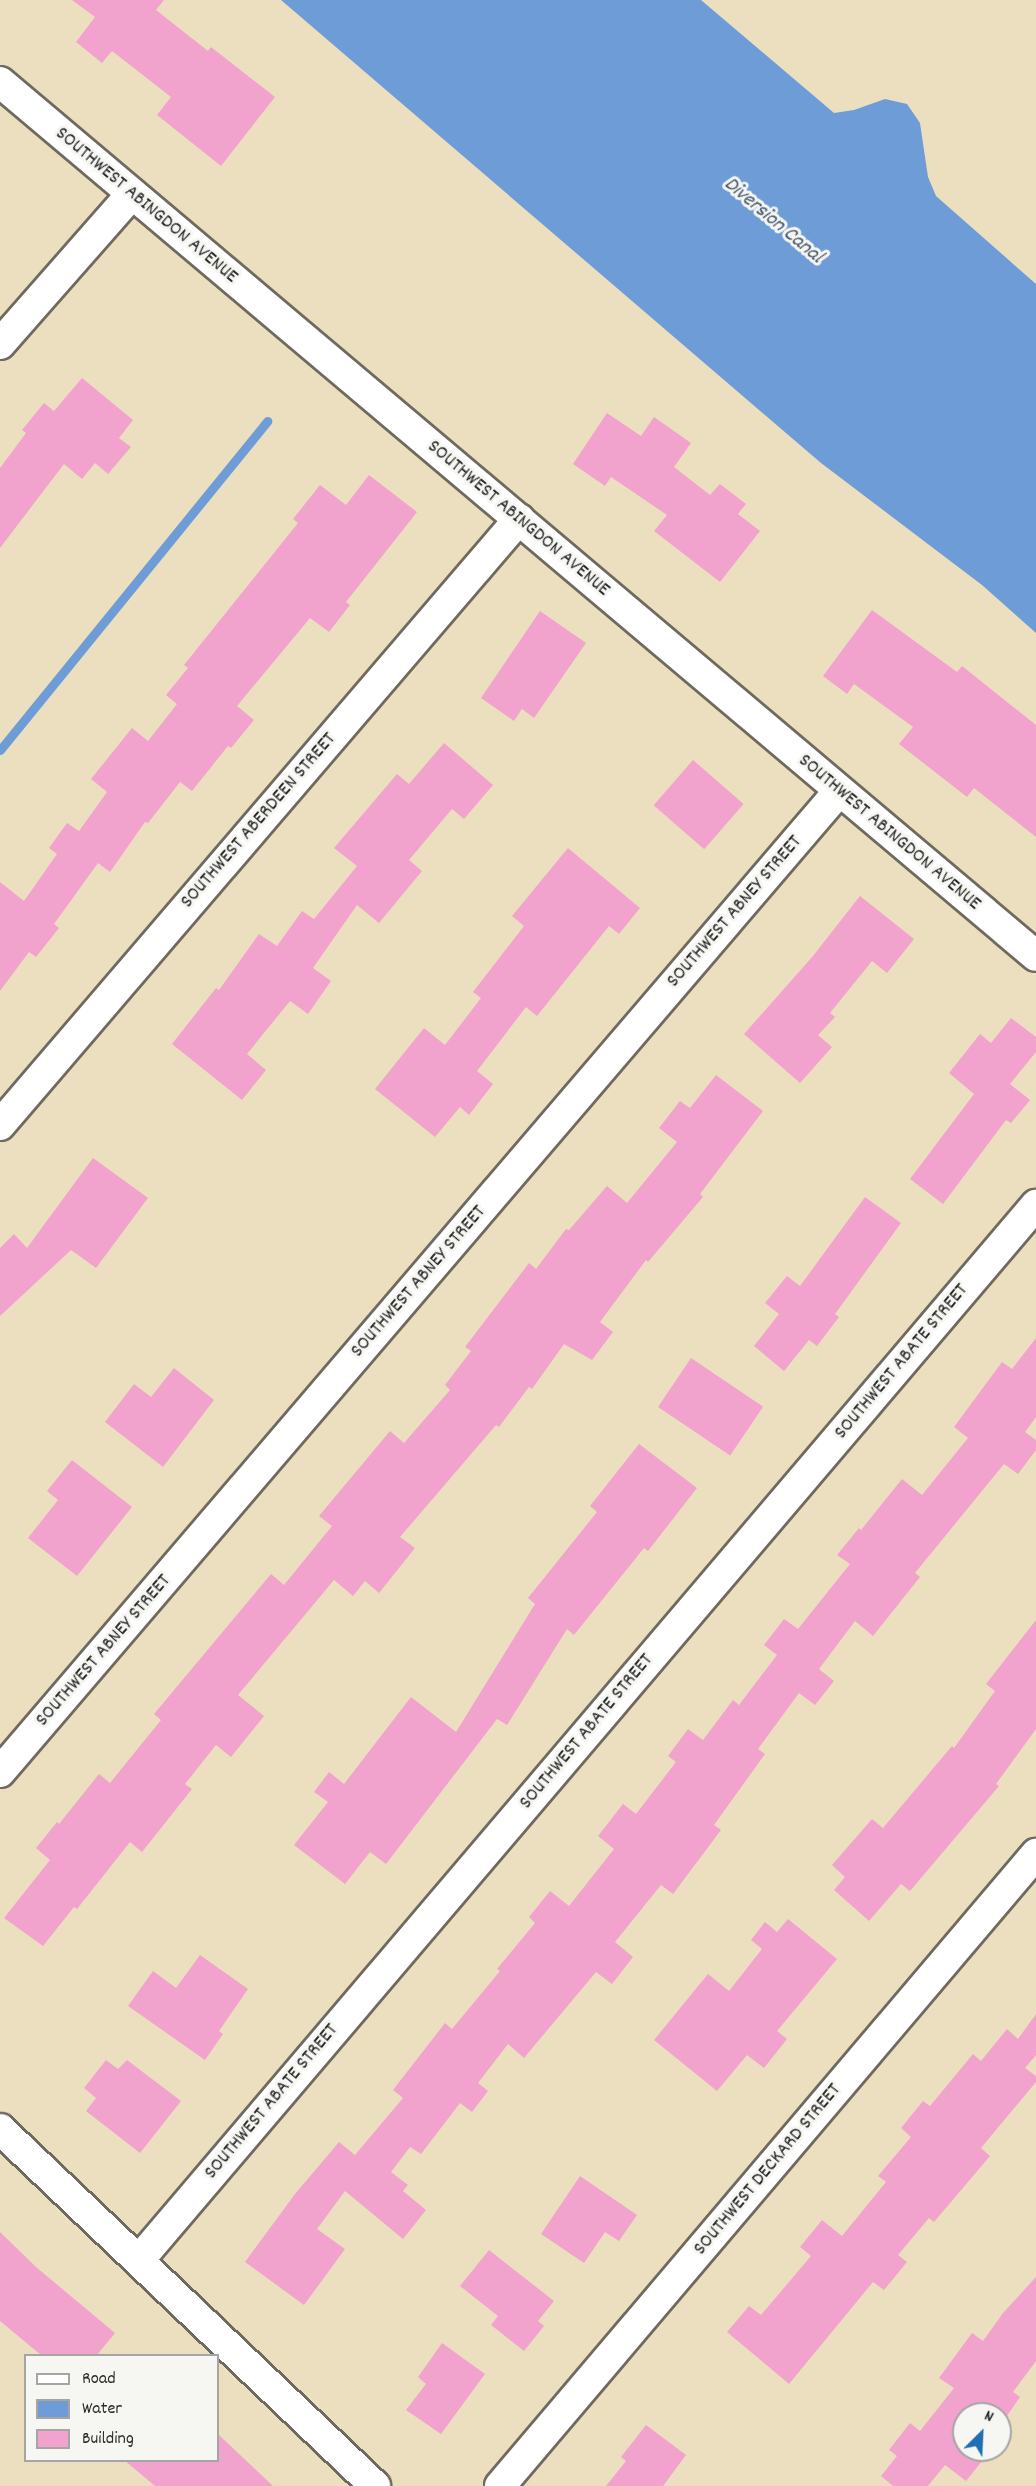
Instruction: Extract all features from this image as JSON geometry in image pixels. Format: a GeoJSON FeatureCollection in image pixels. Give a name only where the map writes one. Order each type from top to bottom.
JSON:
{"type":"FeatureCollection","features":[{"type":"Feature","properties":{"kind":"street","name":"SOUTHWEST ABINGDON AVENUE"},"geometry":{"type":"LineString","coordinates":[[0,81],[1036,956]]}},
{"type":"Feature","properties":{"kind":"street"},"geometry":{"type":"LineString","coordinates":[[0,344],[132,194]]}},
{"type":"Feature","properties":{"kind":"street","name":"SOUTHWEST ABERDEEN STREET"},"geometry":{"type":"LineString","coordinates":[[0,1125],[519,519]]}},
{"type":"Feature","properties":{"kind":"street","name":"SOUTHWEST ABNEY STREET"},"geometry":{"type":"LineString","coordinates":[[0,1772],[839,791]]}},
{"type":"Feature","properties":{"kind":"street","name":"SOUTHWEST ABATE STREET"},"geometry":{"type":"LineString","coordinates":[[139,2259],[1036,1205]]}},
{"type":"Feature","properties":{"kind":"street","name":"SOUTHWEST DECKARD STREET"},"geometry":{"type":"LineString","coordinates":[[500,2486],[1036,1854]]}},
{"type":"Feature","properties":{"kind":"street"},"geometry":{"type":"LineString","coordinates":[[0,2129],[375,2486]]}},
{"type":"Feature","properties":{"kind":"water","name":"Diversion Canal"},"geometry":{"type":"Polygon","coordinates":[[[281,0],[701,0],[834,113],[854,110],[885,99],[907,104],[920,123],[928,177],[936,196],[1036,284],[1036,633],[982,585],[821,463],[281,0]]]}},
{"type":"Feature","properties":{"kind":"building"},"geometry":{"type":"Polygon","coordinates":[[[72,0],[164,0],[156,10],[208,51],[211,47],[275,97],[221,166],[157,115],[171,97],[112,51],[102,63],[76,42],[95,17],[72,0]]]}},
{"type":"Feature","properties":{"kind":"building"},"geometry":{"type":"Polygon","coordinates":[[[82,378],[133,420],[119,438],[131,447],[108,474],[95,463],[82,479],[64,464],[0,548],[0,468],[26,433],[22,430],[44,403],[54,411],[82,378]]]}},
{"type":"Feature","properties":{"kind":"building"},"geometry":{"type":"Polygon","coordinates":[[[607,413],[641,436],[654,417],[691,443],[674,467],[710,495],[720,484],[746,504],[738,514],[760,531],[720,582],[654,531],[667,515],[611,477],[605,486],[573,464],[607,413]]]}},
{"type":"Feature","properties":{"kind":"building"},"geometry":{"type":"Polygon","coordinates":[[[369,475],[417,512],[346,602],[350,605],[329,632],[310,618],[237,706],[254,720],[231,748],[228,746],[192,791],[180,782],[148,823],[145,822],[110,872],[98,863],[54,924],[59,928],[36,957],[29,952],[0,991],[0,882],[24,901],[57,854],[49,848],[67,823],[79,831],[107,792],[91,779],[132,728],[148,741],[177,704],[166,695],[188,668],[184,665],[298,523],[293,519],[320,485],[346,505],[369,475]]]}},
{"type":"Feature","properties":{"kind":"building"},"geometry":{"type":"Polygon","coordinates":[[[872,610],[957,672],[962,666],[1036,725],[1036,837],[974,788],[967,797],[899,744],[913,727],[854,684],[847,694],[823,676],[872,610]]]}},
{"type":"Feature","properties":{"kind":"building"},"geometry":{"type":"Polygon","coordinates":[[[540,611],[586,643],[534,718],[522,709],[514,721],[481,698],[540,611]]]}},
{"type":"Feature","properties":{"kind":"building"},"geometry":{"type":"Polygon","coordinates":[[[444,743],[493,785],[464,819],[452,809],[409,860],[422,871],[379,923],[357,905],[313,968],[331,981],[308,1014],[290,1001],[247,1054],[266,1070],[242,1100],[172,1044],[216,988],[219,990],[259,934],[277,946],[302,911],[314,919],[357,866],[334,848],[397,774],[409,784],[444,743]]]}},
{"type":"Feature","properties":{"kind":"building"},"geometry":{"type":"Polygon","coordinates":[[[693,760],[744,804],[704,849],[654,805],[693,760]]]}},
{"type":"Feature","properties":{"kind":"building"},"geometry":{"type":"Polygon","coordinates":[[[568,848],[640,908],[619,934],[609,926],[537,1016],[526,1007],[477,1071],[493,1084],[469,1115],[460,1107],[435,1137],[375,1089],[424,1028],[445,1045],[481,998],[473,992],[524,926],[512,916],[568,848]]]}},
{"type":"Feature","properties":{"kind":"building"},"geometry":{"type":"Polygon","coordinates":[[[860,896],[914,939],[887,973],[872,961],[830,1013],[835,1017],[818,1035],[832,1047],[800,1083],[744,1034],[813,956],[860,896]]]}},
{"type":"Feature","properties":{"kind":"building"},"geometry":{"type":"Polygon","coordinates":[[[1011,1018],[1036,1037],[1036,1052],[1010,1084],[1030,1100],[1011,1123],[1006,1120],[943,1204],[910,1179],[974,1094],[949,1073],[980,1034],[991,1043],[1011,1018]]]}},
{"type":"Feature","properties":{"kind":"building"},"geometry":{"type":"Polygon","coordinates":[[[716,1075],[763,1111],[700,1194],[703,1197],[648,1262],[646,1260],[600,1322],[613,1332],[592,1360],[564,1344],[532,1389],[529,1387],[499,1427],[496,1425],[400,1537],[415,1548],[379,1593],[365,1581],[353,1596],[334,1580],[238,1695],[264,1716],[231,1757],[216,1745],[185,1784],[192,1789],[142,1852],[130,1842],[77,1909],[74,1907],[43,1946],[4,1918],[50,1860],[36,1848],[57,1822],[59,1824],[99,1774],[110,1783],[161,1720],[154,1714],[271,1574],[284,1585],[332,1526],[319,1516],[390,1431],[404,1443],[450,1390],[445,1385],[471,1351],[465,1347],[529,1263],[536,1269],[566,1229],[569,1230],[607,1186],[627,1203],[677,1142],[659,1128],[680,1101],[690,1108],[716,1075]]]}},
{"type":"Feature","properties":{"kind":"building"},"geometry":{"type":"Polygon","coordinates":[[[93,1158],[148,1198],[96,1268],[71,1250],[0,1316],[0,1248],[14,1234],[27,1248],[93,1158]]]}},
{"type":"Feature","properties":{"kind":"building"},"geometry":{"type":"Polygon","coordinates":[[[865,1197],[901,1223],[835,1314],[839,1317],[817,1346],[809,1340],[784,1371],[754,1346],[779,1314],[765,1303],[787,1276],[800,1286],[865,1197]]]}},
{"type":"Feature","properties":{"kind":"building"},"geometry":{"type":"Polygon","coordinates":[[[1036,1338],[1036,1417],[1025,1432],[1036,1440],[1036,1450],[1018,1474],[1004,1464],[915,1573],[920,1577],[873,1636],[855,1621],[819,1669],[834,1681],[815,1705],[799,1693],[758,1749],[765,1754],[714,1825],[721,1830],[673,1894],[661,1885],[615,1942],[633,1957],[612,1984],[596,1972],[524,2058],[508,2044],[478,2083],[488,2091],[472,2112],[460,2103],[421,2154],[410,2147],[391,2172],[408,2185],[403,2191],[426,2210],[403,2239],[345,2191],[317,2229],[345,2249],[304,2305],[245,2262],[295,2194],[339,2142],[355,2155],[403,2098],[393,2090],[445,2023],[452,2029],[500,1971],[497,1969],[535,1923],[529,1917],[550,1891],[569,1906],[614,1849],[598,1836],[623,1804],[636,1814],[676,1762],[668,1756],[688,1729],[703,1740],[733,1700],[739,1705],[777,1655],[764,1645],[784,1619],[798,1629],[850,1564],[837,1555],[859,1528],[861,1530],[902,1479],[922,1495],[968,1438],[954,1427],[1002,1362],[1012,1369],[1036,1338]]]}},
{"type":"Feature","properties":{"kind":"building"},"geometry":{"type":"Polygon","coordinates":[[[691,1358],[763,1407],[730,1456],[658,1407],[691,1358]]]}},
{"type":"Feature","properties":{"kind":"building"},"geometry":{"type":"Polygon","coordinates":[[[174,1368],[214,1400],[163,1467],[105,1422],[134,1384],[151,1397],[174,1368]]]}},
{"type":"Feature","properties":{"kind":"building"},"geometry":{"type":"Polygon","coordinates":[[[639,1444],[697,1488],[648,1551],[644,1548],[574,1635],[567,1629],[507,1725],[497,1719],[386,1864],[370,1852],[345,1884],[294,1845],[328,1802],[314,1792],[329,1772],[344,1784],[411,1697],[456,1732],[535,1604],[528,1598],[597,1512],[590,1506],[639,1444]]]}},
{"type":"Feature","properties":{"kind":"building"},"geometry":{"type":"Polygon","coordinates":[[[72,1460],[132,1507],[77,1576],[28,1538],[58,1500],[47,1491],[72,1460]]]}},
{"type":"Feature","properties":{"kind":"building"},"geometry":{"type":"Polygon","coordinates":[[[1036,1620],[1036,1729],[996,1784],[999,1786],[910,1891],[901,1884],[869,1921],[834,1890],[845,1877],[832,1865],[872,1819],[883,1828],[952,1746],[954,1748],[995,1691],[986,1684],[1036,1620]]]}},
{"type":"Feature","properties":{"kind":"building"},"geometry":{"type":"Polygon","coordinates":[[[788,1919],[837,1959],[777,2031],[787,2039],[764,2068],[747,2055],[717,2091],[654,2040],[708,1974],[729,1991],[762,1949],[751,1940],[765,1922],[777,1932],[788,1919]]]}},
{"type":"Feature","properties":{"kind":"building"},"geometry":{"type":"Polygon","coordinates":[[[200,1955],[248,1989],[219,2031],[223,2034],[205,2060],[128,2006],[153,1971],[176,1988],[200,1955]]]}},
{"type":"Feature","properties":{"kind":"building"},"geometry":{"type":"Polygon","coordinates":[[[1036,2014],[1036,2055],[1025,2068],[1036,2076],[1036,2082],[981,2148],[990,2156],[934,2222],[929,2218],[898,2255],[907,2262],[884,2290],[873,2282],[789,2384],[727,2332],[749,2306],[761,2315],[811,2256],[800,2247],[822,2220],[842,2236],[886,2182],[878,2176],[911,2137],[901,2128],[923,2101],[930,2106],[973,2054],[981,2061],[1007,2029],[1018,2039],[1036,2014]]]}},
{"type":"Feature","properties":{"kind":"building"},"geometry":{"type":"Polygon","coordinates":[[[106,2060],[118,2069],[127,2060],[181,2101],[140,2153],[86,2111],[96,2098],[84,2088],[106,2060]]]}},
{"type":"Feature","properties":{"kind":"building"},"geometry":{"type":"Polygon","coordinates":[[[580,2176],[637,2215],[619,2241],[605,2232],[584,2263],[541,2234],[580,2176]]]}},
{"type":"Feature","properties":{"kind":"building"},"geometry":{"type":"Polygon","coordinates":[[[0,2232],[36,2267],[115,2333],[98,2354],[40,2354],[0,2321],[0,2232]]]}},
{"type":"Feature","properties":{"kind":"building"},"geometry":{"type":"Polygon","coordinates":[[[489,2250],[554,2301],[538,2321],[544,2326],[524,2351],[491,2325],[498,2316],[460,2286],[489,2250]]]}},
{"type":"Feature","properties":{"kind":"building"},"geometry":{"type":"Polygon","coordinates":[[[1036,2277],[1036,2361],[1013,2392],[1020,2397],[1012,2409],[1012,2402],[952,2402],[952,2462],[981,2462],[966,2481],[945,2465],[928,2486],[893,2486],[881,2476],[897,2456],[889,2450],[910,2423],[920,2431],[954,2388],[939,2378],[972,2333],[983,2341],[1003,2313],[1036,2277]]]}},
{"type":"Feature","properties":{"kind":"building"},"geometry":{"type":"Polygon","coordinates":[[[442,2343],[485,2374],[441,2434],[406,2410],[426,2384],[418,2377],[442,2343]]]}},
{"type":"Feature","properties":{"kind":"building"},"geometry":{"type":"Polygon","coordinates":[[[646,2425],[686,2455],[663,2486],[606,2486],[626,2461],[621,2457],[646,2425]]]}},
{"type":"Feature","properties":{"kind":"building"},"geometry":{"type":"Polygon","coordinates":[[[219,2435],[273,2486],[155,2486],[126,2462],[219,2462],[219,2435]]]}},
{"type":"Feature","properties":{"kind":"waterway"},"geometry":{"type":"LineString","coordinates":[[0,750],[267,421]]}}]}
